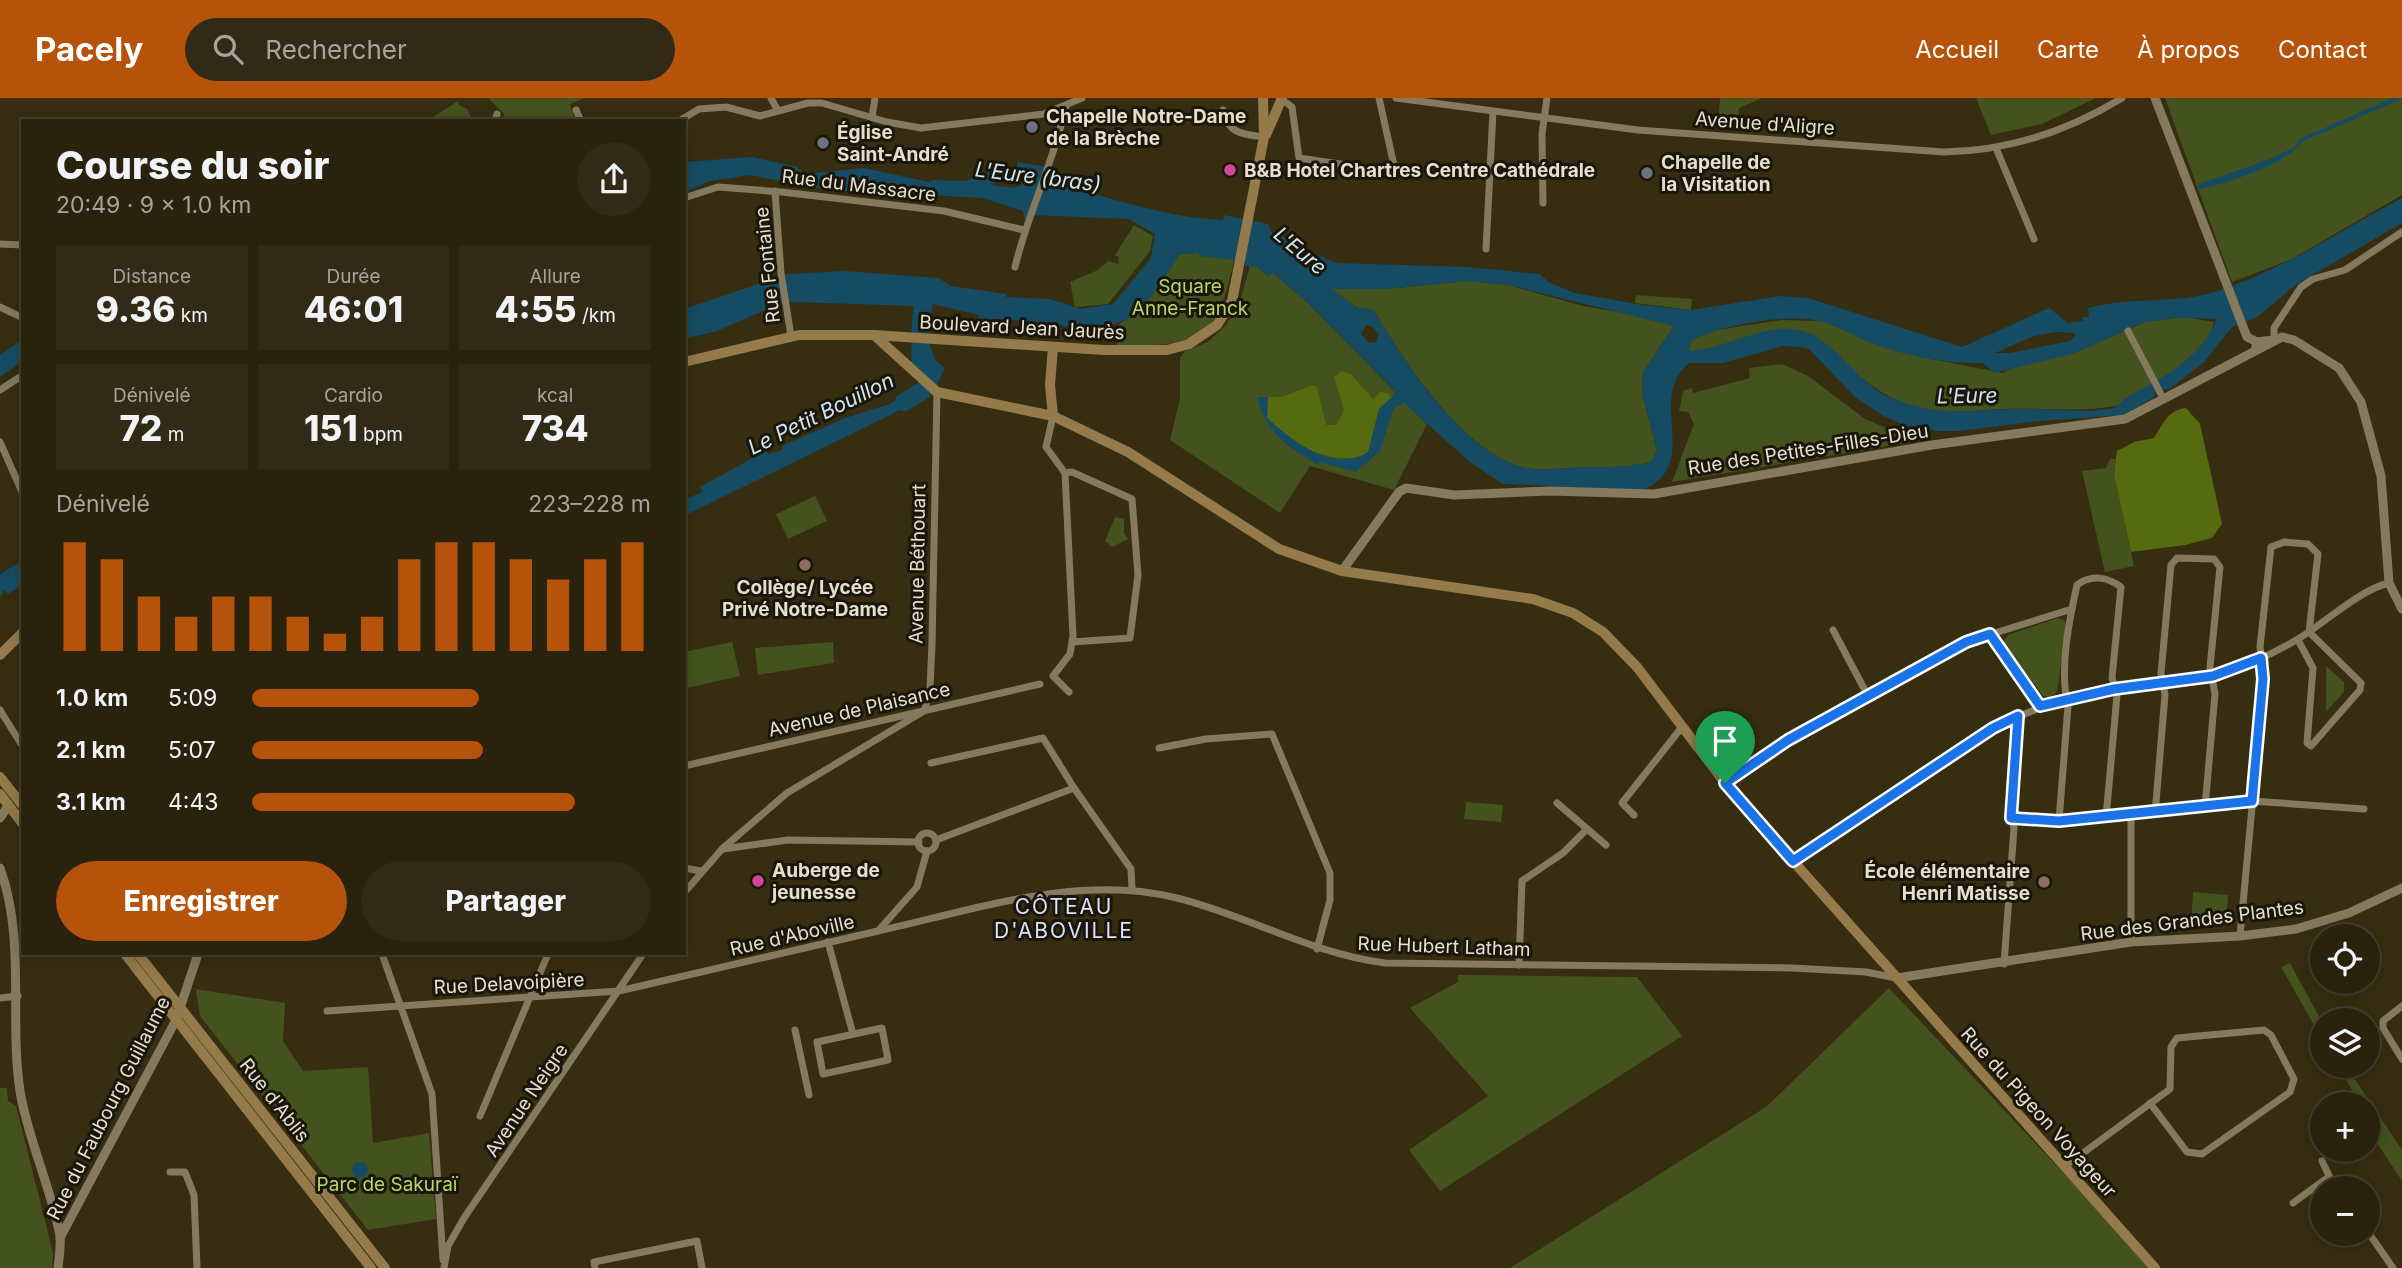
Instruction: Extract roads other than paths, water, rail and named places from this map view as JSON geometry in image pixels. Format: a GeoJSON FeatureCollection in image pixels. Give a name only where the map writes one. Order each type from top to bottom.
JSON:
{"type":"FeatureCollection","features":[{"type":"Feature","properties":{"kind":"main road"},"geometry":{"type":"LineString","coordinates":[[1263,98],[1264,137]]}},
{"type":"Feature","properties":{"kind":"main road"},"geometry":{"type":"LineString","coordinates":[[1264,137],[1281,99]]}},
{"type":"Feature","properties":{"kind":"main road","name":"Boulevard Jean Jaurès"},"geometry":{"type":"LineString","coordinates":[[686,362],[791,336],[874,335],[1144,351],[1167,350],[1189,344],[1206,335],[1226,313],[1240,260],[1264,137]]}},
{"type":"Feature","properties":{"kind":"main road"},"geometry":{"type":"LineString","coordinates":[[874,335],[935,391]]}},
{"type":"Feature","properties":{"kind":"main road"},"geometry":{"type":"LineString","coordinates":[[1053,347],[1050,385],[1053,416]]}},
{"type":"Feature","properties":{"kind":"main road","name":"Rue du Pigeon Voyageur"},"geometry":{"type":"LineString","coordinates":[[935,391],[1053,416],[1128,452],[1265,542],[1342,571],[1533,599],[1573,613],[1603,632],[1637,667],[1725,783],[2155,1268]]}},
{"type":"Feature","properties":{"kind":"main road"},"geometry":{"type":"LineString","coordinates":[[0,653],[21,634]]}},
{"type":"Feature","properties":{"kind":"main road"},"geometry":{"type":"LineString","coordinates":[[0,777],[21,803]]}},
{"type":"Feature","properties":{"kind":"main road"},"geometry":{"type":"LineString","coordinates":[[0,794],[21,822]]}},
{"type":"Feature","properties":{"kind":"main road","name":"Rue d'Ablis"},"geometry":{"type":"LineString","coordinates":[[126,955],[179,1014],[385,1268]]}},
{"type":"Feature","properties":{"kind":"main road","name":"Rue d'Ablis"},"geometry":{"type":"LineString","coordinates":[[139,955],[179,1014],[371,1268]]}},
{"type":"Feature","properties":{"kind":"street"},"geometry":{"type":"LineString","coordinates":[[771,98],[778,111]]}},
{"type":"Feature","properties":{"kind":"street"},"geometry":{"type":"LineString","coordinates":[[872,117],[875,98]]}},
{"type":"Feature","properties":{"kind":"street"},"geometry":{"type":"LineString","coordinates":[[682,119],[699,109],[726,107],[760,116],[822,103],[921,128],[1044,114],[1082,98]]}},
{"type":"Feature","properties":{"kind":"street"},"geometry":{"type":"LineString","coordinates":[[1379,98],[1395,170]]}},
{"type":"Feature","properties":{"kind":"street","name":"Avenue d'Aligre"},"geometry":{"type":"LineString","coordinates":[[1396,98],[1638,130],[1944,152],[1996,148],[2052,133],[2122,98]]}},
{"type":"Feature","properties":{"kind":"street"},"geometry":{"type":"LineString","coordinates":[[1467,106],[1473,98]]}},
{"type":"Feature","properties":{"kind":"street"},"geometry":{"type":"LineString","coordinates":[[1543,203],[1547,98]]}},
{"type":"Feature","properties":{"kind":"street"},"geometry":{"type":"LineString","coordinates":[[2155,98],[2249,336],[2244,348],[2254,352]]}},
{"type":"Feature","properties":{"kind":"street"},"geometry":{"type":"LineString","coordinates":[[1281,99],[1292,107],[1299,158],[1353,166]]}},
{"type":"Feature","properties":{"kind":"street"},"geometry":{"type":"LineString","coordinates":[[1015,267],[1024,227],[1050,167],[1066,106]]}},
{"type":"Feature","properties":{"kind":"street"},"geometry":{"type":"LineString","coordinates":[[576,110],[580,119]]}},
{"type":"Feature","properties":{"kind":"street"},"geometry":{"type":"LineString","coordinates":[[1223,110],[1227,125],[1235,132],[1264,137]]}},
{"type":"Feature","properties":{"kind":"street"},"geometry":{"type":"LineString","coordinates":[[1486,249],[1493,111]]}},
{"type":"Feature","properties":{"kind":"street"},"geometry":{"type":"LineString","coordinates":[[1996,148],[2035,239]]}},
{"type":"Feature","properties":{"kind":"street","name":"Rue du Massacre"},"geometry":{"type":"LineString","coordinates":[[686,197],[718,187],[775,191],[918,207],[1024,227]]}},
{"type":"Feature","properties":{"kind":"street","name":"Rue Fontaine"},"geometry":{"type":"LineString","coordinates":[[775,191],[781,273],[791,336]]}},
{"type":"Feature","properties":{"kind":"street"},"geometry":{"type":"LineString","coordinates":[[2274,339],[2274,328],[2301,287],[2313,279],[2345,270],[2402,232]]}},
{"type":"Feature","properties":{"kind":"street"},"geometry":{"type":"LineString","coordinates":[[0,244],[21,245]]}},
{"type":"Feature","properties":{"kind":"street"},"geometry":{"type":"LineString","coordinates":[[0,307],[21,315]]}},
{"type":"Feature","properties":{"kind":"street"},"geometry":{"type":"LineString","coordinates":[[2128,331],[2163,398]]}},
{"type":"Feature","properties":{"kind":"street"},"geometry":{"type":"LineString","coordinates":[[2249,336],[2294,340],[2339,368],[2361,402],[2381,476],[2389,583],[2402,609]]}},
{"type":"Feature","properties":{"kind":"street","name":"Rue des Petites-Filles-Dieu"},"geometry":{"type":"LineString","coordinates":[[1342,571],[1406,488],[1454,495],[1550,491],[1654,494],[1932,446],[2125,419],[2274,339]]}},
{"type":"Feature","properties":{"kind":"street"},"geometry":{"type":"LineString","coordinates":[[0,390],[21,376]]}},
{"type":"Feature","properties":{"kind":"street","name":"Avenue Béthouart"},"geometry":{"type":"LineString","coordinates":[[925,709],[929,695],[935,391]]}},
{"type":"Feature","properties":{"kind":"street"},"geometry":{"type":"LineString","coordinates":[[1053,416],[1046,447],[1065,473],[1072,642],[1070,654],[1053,676],[1069,692]]}},
{"type":"Feature","properties":{"kind":"street"},"geometry":{"type":"LineString","coordinates":[[0,442],[21,489]]}},
{"type":"Feature","properties":{"kind":"street"},"geometry":{"type":"LineString","coordinates":[[1065,473],[1072,472],[1132,499],[1138,548],[1130,638],[1072,642]]}},
{"type":"Feature","properties":{"kind":"street"},"geometry":{"type":"LineString","coordinates":[[2241,936],[2263,679],[2261,658],[2271,547],[2284,542],[2308,544],[2318,554],[2309,632]]}},
{"type":"Feature","properties":{"kind":"street"},"geometry":{"type":"LineString","coordinates":[[2155,814],[2165,695],[2161,673],[2171,565],[2177,558],[2214,559],[2220,567],[2210,667],[2215,694],[2205,807]]}},
{"type":"Feature","properties":{"kind":"street"},"geometry":{"type":"LineString","coordinates":[[2059,821],[2066,699],[2064,691],[2072,609],[2077,585],[2085,579],[2110,579],[2121,587],[2112,678],[2117,695],[2106,818]]}},
{"type":"Feature","properties":{"kind":"street"},"geometry":{"type":"LineString","coordinates":[[1793,861],[1993,728],[2018,716],[2040,706],[2114,689],[2213,676],[2261,658],[2298,639],[2374,588],[2389,583]]}},
{"type":"Feature","properties":{"kind":"street"},"geometry":{"type":"LineString","coordinates":[[1725,783],[1788,740],[1966,642],[2072,609]]}},
{"type":"Feature","properties":{"kind":"street"},"geometry":{"type":"LineString","coordinates":[[1833,630],[1868,696]]}},
{"type":"Feature","properties":{"kind":"street"},"geometry":{"type":"LineString","coordinates":[[2298,639],[2313,668],[2307,743],[2311,746],[2360,690],[2361,683],[2309,632]]}},
{"type":"Feature","properties":{"kind":"street"},"geometry":{"type":"LineString","coordinates":[[1990,634],[2040,706]]}},
{"type":"Feature","properties":{"kind":"street","name":"Avenue de Plaisance"},"geometry":{"type":"LineString","coordinates":[[686,766],[1040,684]]}},
{"type":"Feature","properties":{"kind":"street"},"geometry":{"type":"LineString","coordinates":[[686,891],[751,821],[806,780],[925,709]]}},
{"type":"Feature","properties":{"kind":"street"},"geometry":{"type":"LineString","coordinates":[[0,710],[21,744]]}},
{"type":"Feature","properties":{"kind":"street"},"geometry":{"type":"LineString","coordinates":[[2004,964],[2014,828],[2011,818],[2018,716]]}},
{"type":"Feature","properties":{"kind":"street"},"geometry":{"type":"LineString","coordinates":[[1634,815],[1622,803],[1682,727]]}},
{"type":"Feature","properties":{"kind":"street"},"geometry":{"type":"LineString","coordinates":[[1159,748],[1206,739],[1272,734],[1330,873],[1330,900],[1317,949]]}},
{"type":"Feature","properties":{"kind":"street"},"geometry":{"type":"LineString","coordinates":[[931,763],[1043,738],[1074,788],[1132,869],[1132,889]]}},
{"type":"Feature","properties":{"kind":"street"},"geometry":{"type":"LineString","coordinates":[[936,840],[1074,788]]}},
{"type":"Feature","properties":{"kind":"street"},"geometry":{"type":"LineString","coordinates":[[2011,818],[2059,821],[2106,818],[2252,801],[2364,809]]}},
{"type":"Feature","properties":{"kind":"street"},"geometry":{"type":"LineString","coordinates":[[1558,803],[1606,845]]}},
{"type":"Feature","properties":{"kind":"street"},"geometry":{"type":"LineString","coordinates":[[0,818],[8,806]]}},
{"type":"Feature","properties":{"kind":"street"},"geometry":{"type":"LineString","coordinates":[[2131,816],[2131,942]]}},
{"type":"Feature","properties":{"kind":"street"},"geometry":{"type":"LineString","coordinates":[[1519,965],[1521,881],[1563,853],[1587,829]]}},
{"type":"Feature","properties":{"kind":"street"},"geometry":{"type":"LineString","coordinates":[[919,842],[926,834],[936,840]]}},
{"type":"Feature","properties":{"kind":"street"},"geometry":{"type":"LineString","coordinates":[[722,849],[788,840],[919,842],[927,851],[934,848],[936,840]]}},
{"type":"Feature","properties":{"kind":"street","name":"Rue d'Aboville"},"geometry":{"type":"LineString","coordinates":[[620,991],[878,931],[917,887],[927,851]]}},
{"type":"Feature","properties":{"kind":"street"},"geometry":{"type":"LineString","coordinates":[[0,868],[9,895],[18,996],[17,1064],[21,1094],[60,1238],[58,1268]]}},
{"type":"Feature","properties":{"kind":"street"},"geometry":{"type":"LineString","coordinates":[[686,868],[701,872]]}},
{"type":"Feature","properties":{"kind":"street","name":"Rue des Grandes Plantes"},"geometry":{"type":"LineString","coordinates":[[1897,978],[2004,964],[2131,942],[2241,936],[2326,921],[2402,888]]}},
{"type":"Feature","properties":{"kind":"street","name":"Rue Hubert Latham"},"geometry":{"type":"LineString","coordinates":[[878,931],[1069,891],[1132,889],[1225,911],[1317,949],[1348,958],[1385,963],[1791,968],[1866,972],[1897,978]]}},
{"type":"Feature","properties":{"kind":"street"},"geometry":{"type":"LineString","coordinates":[[828,943],[853,1034]]}},
{"type":"Feature","properties":{"kind":"street","name":"Rue du Faubourg Guillaume"},"geometry":{"type":"LineString","coordinates":[[60,1238],[179,1014],[198,955]]}},
{"type":"Feature","properties":{"kind":"street"},"geometry":{"type":"LineString","coordinates":[[382,955],[432,1094],[444,1268]]}},
{"type":"Feature","properties":{"kind":"street"},"geometry":{"type":"LineString","coordinates":[[480,1116],[548,955]]}},
{"type":"Feature","properties":{"kind":"street","name":"Avenue Neigre"},"geometry":{"type":"LineString","coordinates":[[444,1268],[448,1246],[464,1218],[642,955]]}},
{"type":"Feature","properties":{"kind":"street","name":"Rue Delavoipière"},"geometry":{"type":"LineString","coordinates":[[327,1011],[620,991]]}},
{"type":"Feature","properties":{"kind":"street"},"geometry":{"type":"LineString","coordinates":[[0,998],[18,996]]}},
{"type":"Feature","properties":{"kind":"street"},"geometry":{"type":"LineString","coordinates":[[2402,1006],[2383,1021],[2383,1028],[2402,1059]]}},
{"type":"Feature","properties":{"kind":"street"},"geometry":{"type":"LineString","coordinates":[[882,1028],[888,1060],[823,1074],[817,1042],[853,1034],[882,1028]]}},
{"type":"Feature","properties":{"kind":"street"},"geometry":{"type":"LineString","coordinates":[[794,1030],[809,1095]]}},
{"type":"Feature","properties":{"kind":"street"},"geometry":{"type":"LineString","coordinates":[[2064,1167],[2150,1103],[2170,1089],[2171,1047],[2176,1038],[2187,1034],[2264,1030],[2271,1035],[2294,1079],[2290,1092],[2202,1154],[2187,1152],[2150,1103]]}},
{"type":"Feature","properties":{"kind":"street"},"geometry":{"type":"LineString","coordinates":[[170,1172],[185,1172],[194,1195],[197,1268]]}},
{"type":"Feature","properties":{"kind":"street"},"geometry":{"type":"LineString","coordinates":[[2292,1203],[2310,1190]]}},
{"type":"Feature","properties":{"kind":"street"},"geometry":{"type":"LineString","coordinates":[[595,1268],[594,1262],[697,1241],[702,1268]]}},
{"type":"Feature","properties":{"kind":"street"},"geometry":{"type":"LineString","coordinates":[[2378,1246],[2393,1268]]}},
{"type":"Feature","properties":{"kind":"water"},"geometry":{"type":"Polygon","coordinates":[[[2393,98],[2402,99],[2303,141],[2284,158],[2270,165],[2197,190],[2199,184],[2270,159],[2295,147],[2299,139],[2393,98]]]}},
{"type":"Feature","properties":{"kind":"water"},"geometry":{"type":"Polygon","coordinates":[[[753,157],[797,167],[805,174],[864,168],[929,182],[965,181],[1005,166],[1005,173],[992,185],[1014,188],[1028,182],[1017,173],[1017,162],[1054,168],[1068,181],[1094,189],[1098,195],[1144,208],[1207,219],[1223,220],[1224,215],[1268,224],[1273,236],[1282,236],[1302,249],[1337,263],[1468,267],[1539,274],[1550,283],[1575,293],[1642,305],[1691,310],[1780,296],[1808,298],[1962,347],[2049,308],[2068,323],[2083,321],[2083,317],[2089,317],[2088,308],[2104,304],[2205,295],[2221,290],[2291,260],[2402,198],[2402,223],[2297,284],[2257,317],[2232,327],[2204,362],[2171,388],[2155,392],[2153,398],[2123,415],[2030,422],[1960,431],[1936,431],[1925,427],[1917,431],[1884,416],[1856,398],[1809,349],[1783,346],[1723,363],[1689,363],[1677,378],[1672,396],[1672,451],[1668,468],[1657,482],[1636,492],[1503,484],[1471,463],[1404,403],[1394,408],[1380,451],[1356,472],[1320,462],[1318,465],[1279,437],[1265,420],[1257,397],[1268,397],[1267,418],[1301,445],[1328,457],[1341,459],[1355,458],[1368,452],[1379,409],[1395,391],[1307,302],[1273,273],[1268,276],[1258,267],[1245,266],[1245,261],[1201,256],[1197,253],[1180,254],[1142,307],[1128,318],[1111,325],[1073,327],[997,319],[969,329],[979,315],[933,304],[929,329],[916,328],[917,306],[791,302],[779,304],[717,331],[686,339],[686,308],[788,274],[844,271],[938,278],[951,286],[1006,294],[1006,297],[1050,299],[1081,309],[1113,304],[1151,258],[1155,234],[1129,219],[1033,215],[1024,219],[1023,211],[983,198],[827,190],[750,175],[710,181],[686,192],[686,162],[753,157]],[[1468,281],[1385,289],[1331,289],[1358,308],[1369,308],[1375,312],[1403,357],[1441,407],[1487,450],[1510,463],[1534,469],[1552,469],[1616,467],[1651,462],[1657,451],[1642,392],[1643,372],[1674,326],[1508,285],[1468,281]],[[2173,318],[2145,322],[2072,354],[1994,373],[1983,363],[1953,362],[1907,354],[1863,340],[1828,323],[1809,319],[1775,319],[1721,329],[1692,340],[1688,351],[1717,346],[1762,332],[1791,329],[1817,337],[1877,391],[1909,404],[1943,411],[2099,410],[2115,407],[2180,365],[2201,345],[2217,319],[2173,318]],[[1366,325],[1361,334],[1369,343],[1376,342],[1379,335],[1373,327],[1366,325]],[[2057,332],[2034,336],[1995,353],[2010,353],[2070,341],[2075,336],[2075,333],[2057,332]]]}},
{"type":"Feature","properties":{"kind":"water"},"geometry":{"type":"Polygon","coordinates":[[[21,340],[21,362],[0,377],[0,355],[21,340]]]}},
{"type":"Feature","properties":{"kind":"water"},"geometry":{"type":"Polygon","coordinates":[[[911,346],[930,347],[933,358],[945,368],[936,385],[912,364],[911,346]]]}},
{"type":"Feature","properties":{"kind":"water"},"geometry":{"type":"Polygon","coordinates":[[[919,385],[929,396],[686,515],[686,499],[702,492],[700,487],[767,450],[768,454],[783,450],[782,446],[845,418],[890,404],[919,385]]]}},
{"type":"Feature","properties":{"kind":"water"},"geometry":{"type":"Polygon","coordinates":[[[21,561],[21,586],[8,594],[4,590],[0,598],[0,574],[21,561]]]}},
{"type":"Feature","properties":{"kind":"water"},"geometry":{"type":"Polygon","coordinates":[[[357,1162],[363,1162],[368,1170],[366,1176],[357,1178],[352,1173],[352,1167],[357,1162]]]}},
{"type":"Feature","properties":{"kind":"waterway","name":"Le Petit Bouillon"},"geometry":{"type":"LineString","coordinates":[[904,402],[924,390],[933,372],[922,348],[920,331],[923,304]]}},
{"type":"Feature","properties":{"kind":"place","name":"Chapelle Notre-Dame de la Brèche"},"geometry":{"type":"Point","coordinates":[1032,127]}},
{"type":"Feature","properties":{"kind":"place","name":"Église Saint-André"},"geometry":{"type":"Point","coordinates":[823,143]}},
{"type":"Feature","properties":{"kind":"place","name":"B&B Hotel Chartres Centre Cathédrale"},"geometry":{"type":"Point","coordinates":[1230,170]}},
{"type":"Feature","properties":{"kind":"place","name":"Chapelle de la Visitation"},"geometry":{"type":"Point","coordinates":[1647,173]}},
{"type":"Feature","properties":{"kind":"place","name":"Collège/ Lycée Privé Notre-Dame"},"geometry":{"type":"Point","coordinates":[805,565]}},
{"type":"Feature","properties":{"kind":"place","name":"Auberge de jeunesse"},"geometry":{"type":"Point","coordinates":[758,881]}},
{"type":"Feature","properties":{"kind":"place","name":"École élémentaire Henri Matisse"},"geometry":{"type":"Point","coordinates":[2044,882]}},
{"type":"Feature","properties":{"kind":"district","name":"CÔTEAU D'ABOVILLE"},"geometry":{"type":"Point","coordinates":[1064,919]}},
{"type":"Feature","properties":{"kind":"water label","name":"L'Eure (bras)"},"geometry":{"type":"Point","coordinates":[1038,177]}},
{"type":"Feature","properties":{"kind":"water label","name":"L'Eure"},"geometry":{"type":"Point","coordinates":[1300,251]}},
{"type":"Feature","properties":{"kind":"water label","name":"L'Eure"},"geometry":{"type":"Point","coordinates":[1967,396]}},
{"type":"Feature","properties":{"kind":"park label","name":"Square Anne-Franck"},"geometry":{"type":"Point","coordinates":[1190,297]}},
{"type":"Feature","properties":{"kind":"park label","name":"Parc de Sakuraï"},"geometry":{"type":"Point","coordinates":[387,1184]}}]}
